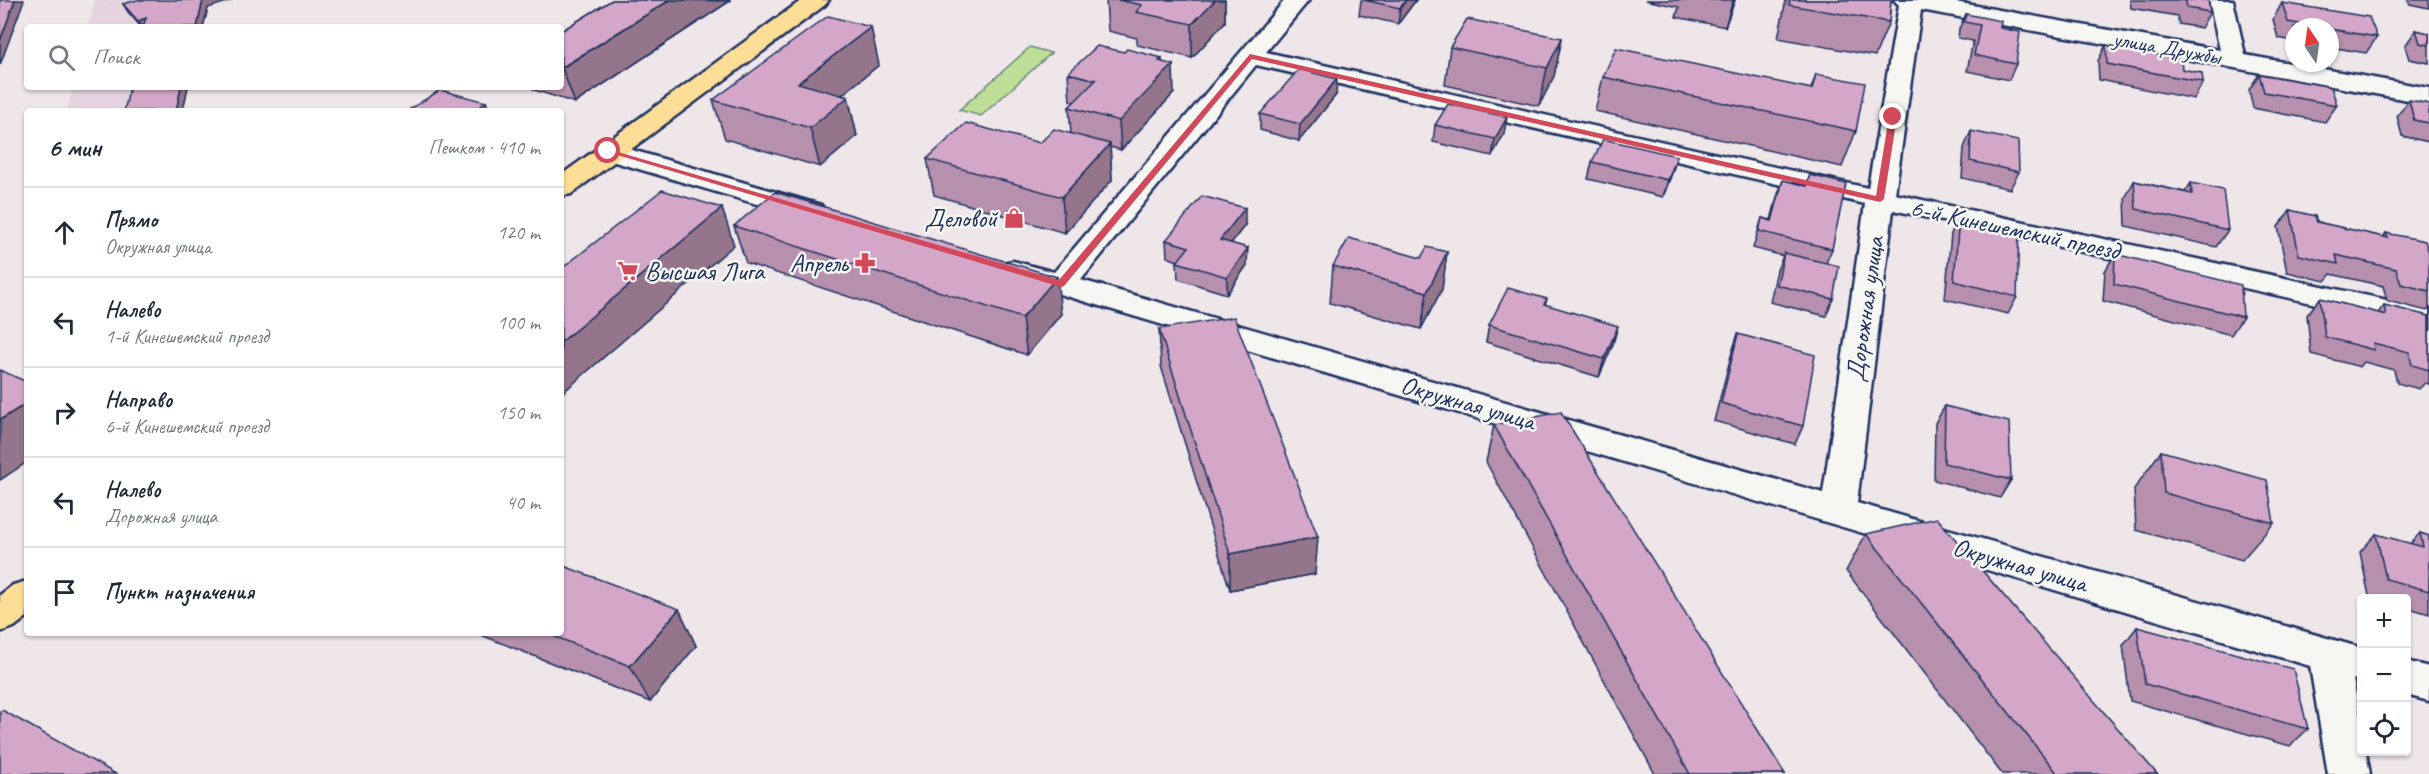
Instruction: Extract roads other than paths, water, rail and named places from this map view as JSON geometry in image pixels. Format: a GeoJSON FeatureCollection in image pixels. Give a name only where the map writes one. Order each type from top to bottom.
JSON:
{"type":"FeatureCollection","features":[{"type":"Feature","properties":{"kind":"main road"},"geometry":{"type":"LineString","coordinates":[[564,186],[608,151],[817,0]]}},
{"type":"Feature","properties":{"kind":"main road"},"geometry":{"type":"LineString","coordinates":[[0,616],[24,598]]}},
{"type":"Feature","properties":{"kind":"street"},"geometry":{"type":"LineString","coordinates":[[1061,284],[1297,0]]}},
{"type":"Feature","properties":{"kind":"street","name":"улица Дружбы"},"geometry":{"type":"LineString","coordinates":[[1909,0],[2429,96]]}},
{"type":"Feature","properties":{"kind":"street","name":"Дорожная улица"},"geometry":{"type":"LineString","coordinates":[[1838,511],[1909,0]]}},
{"type":"Feature","properties":{"kind":"street"},"geometry":{"type":"LineString","coordinates":[[2221,0],[2234,60]]}},
{"type":"Feature","properties":{"kind":"street","name":"6-й Кинешемский проезд"},"geometry":{"type":"LineString","coordinates":[[1250,56],[1880,199],[2429,319]]}},
{"type":"Feature","properties":{"kind":"street"},"geometry":{"type":"LineString","coordinates":[[608,151],[834,218]]}},
{"type":"Feature","properties":{"kind":"street","name":"Окружная улица"},"geometry":{"type":"LineString","coordinates":[[993,264],[2344,660]]}},
{"type":"Feature","properties":{"kind":"street"},"geometry":{"type":"LineString","coordinates":[[2344,660],[2349,774]]}},
{"type":"Feature","properties":{"kind":"street"},"geometry":{"type":"LineString","coordinates":[[2411,679],[2429,684]]}},
{"type":"Feature","properties":{"kind":"place","name":"Деловой"},"geometry":{"type":"Point","coordinates":[1014,218]}},
{"type":"Feature","properties":{"kind":"place","name":"Апрель"},"geometry":{"type":"Point","coordinates":[865,263]}},
{"type":"Feature","properties":{"kind":"place","name":"Высшая Лига"},"geometry":{"type":"Point","coordinates":[628,271]}}]}
